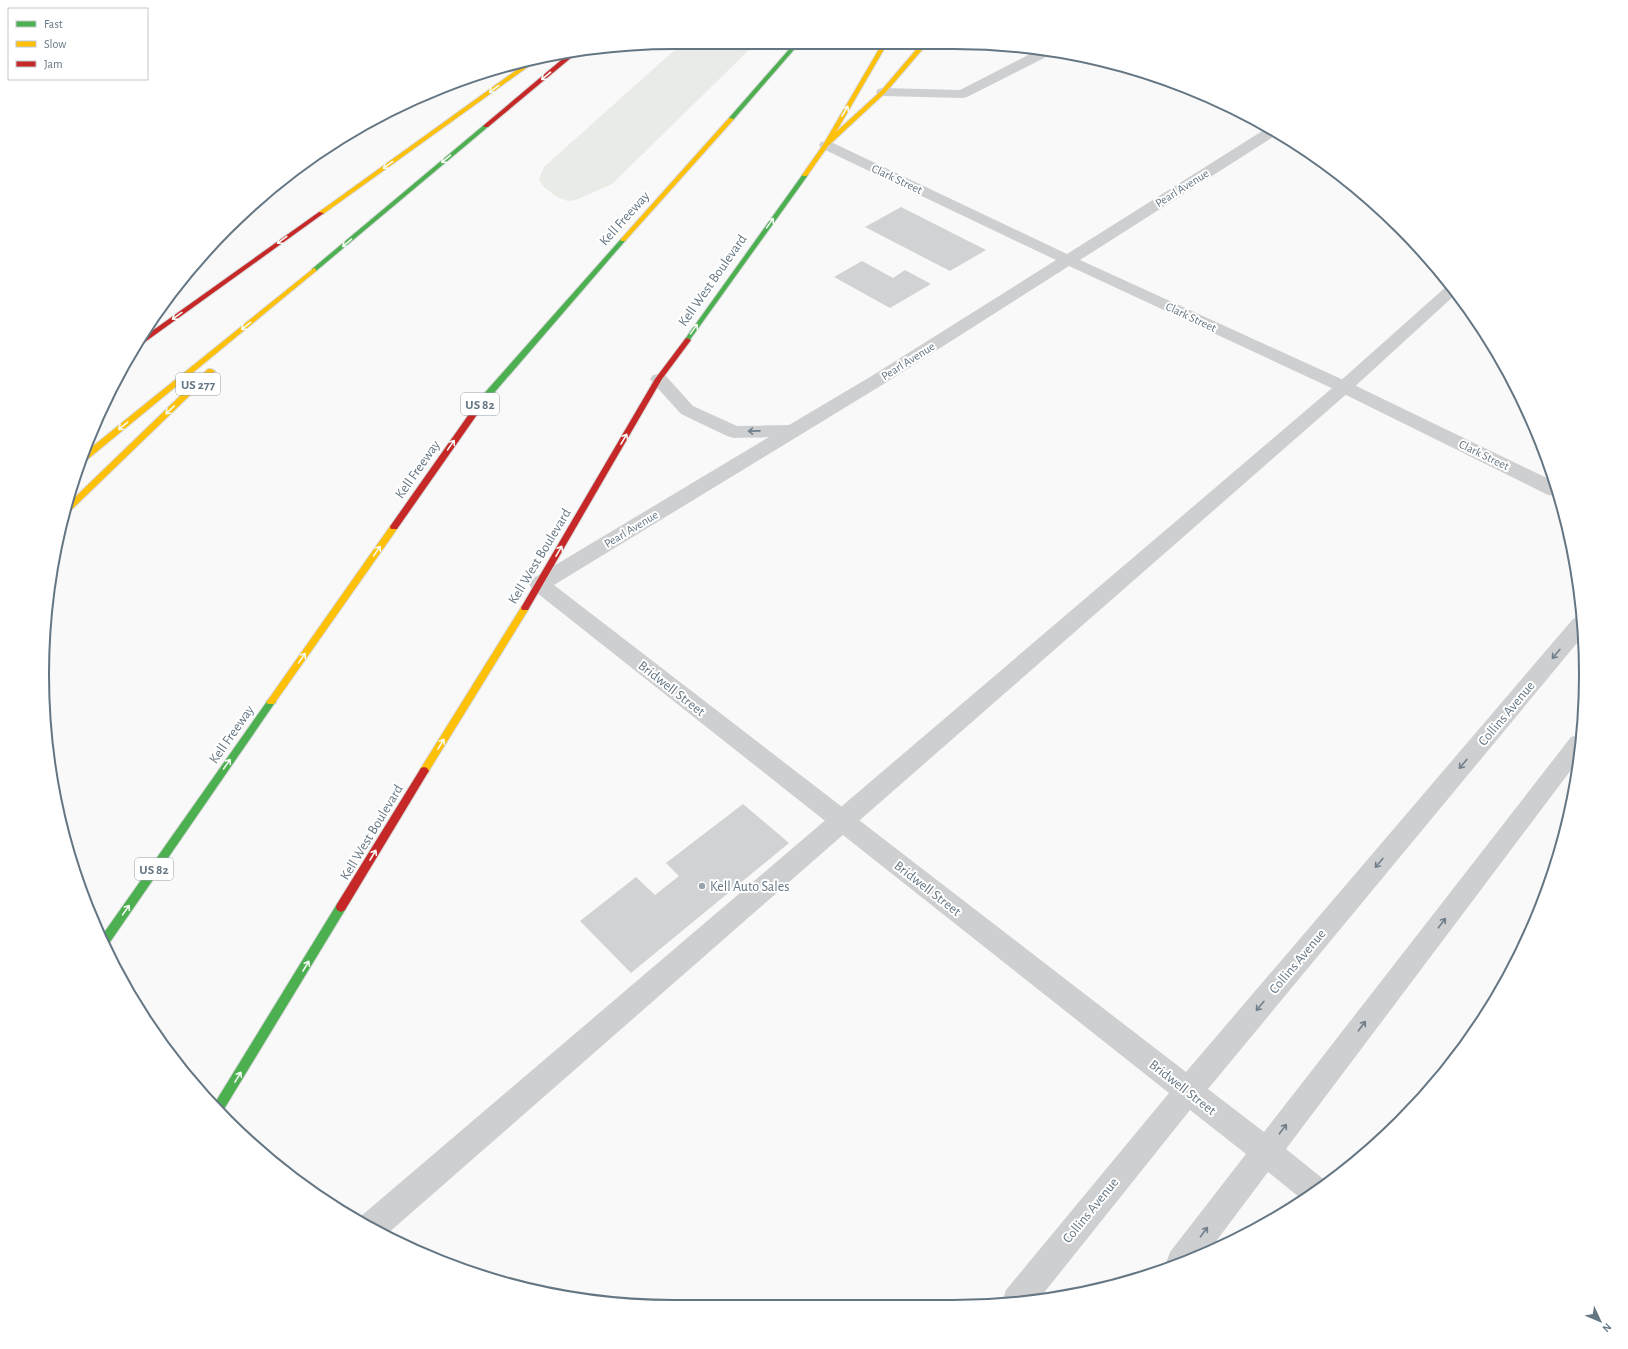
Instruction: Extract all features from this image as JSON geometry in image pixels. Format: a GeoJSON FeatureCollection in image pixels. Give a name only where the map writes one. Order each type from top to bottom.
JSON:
{"type":"FeatureCollection","features":[{"type":"Feature","properties":{"kind":"main road","name":"Kell Freeway"},"geometry":{"type":"LineString","coordinates":[[108,937],[204,796],[489,392],[792,49]]}},
{"type":"Feature","properties":{"kind":"main road"},"geometry":{"type":"LineString","coordinates":[[826,145],[882,49]]}},
{"type":"Feature","properties":{"kind":"main road","name":"Kell West Boulevard"},"geometry":{"type":"LineString","coordinates":[[221,1105],[539,584],[659,380],[826,145],[883,92],[920,49]]}},
{"type":"Feature","properties":{"kind":"main road"},"geometry":{"type":"LineString","coordinates":[[90,453],[330,257],[567,58]]}},
{"type":"Feature","properties":{"kind":"main road"},"geometry":{"type":"LineString","coordinates":[[148,338],[524,68]]}},
{"type":"Feature","properties":{"kind":"main road"},"geometry":{"type":"LineString","coordinates":[[244,340],[330,257]]}},
{"type":"Feature","properties":{"kind":"main road","name":"US 277"},"geometry":{"type":"LineString","coordinates":[[73,502],[215,367]]}},
{"type":"Feature","properties":{"kind":"street"},"geometry":{"type":"LineString","coordinates":[[883,92],[962,94],[1040,55]]}},
{"type":"Feature","properties":{"kind":"street","name":"Pearl Avenue"},"geometry":{"type":"LineString","coordinates":[[539,584],[793,431],[1268,134]]}},
{"type":"Feature","properties":{"kind":"street","name":"Clark Street"},"geometry":{"type":"LineString","coordinates":[[826,145],[1068,260],[1344,387],[1550,488]]}},
{"type":"Feature","properties":{"kind":"street"},"geometry":{"type":"LineString","coordinates":[[376,1223],[1344,387],[1449,292]]}},
{"type":"Feature","properties":{"kind":"street"},"geometry":{"type":"LineString","coordinates":[[659,380],[687,410],[734,432],[793,431]]}},
{"type":"Feature","properties":{"kind":"street","name":"Bridwell Street"},"geometry":{"type":"LineString","coordinates":[[539,584],[1311,1187]]}},
{"type":"Feature","properties":{"kind":"street","name":"Collins Avenue"},"geometry":{"type":"LineString","coordinates":[[1021,1296],[1188,1091],[1577,628]]}},
{"type":"Feature","properties":{"kind":"street"},"geometry":{"type":"LineString","coordinates":[[1188,1254],[1575,749]]}},
{"type":"Feature","properties":{"kind":"shaded area"},"geometry":{"type":"Polygon","coordinates":[[[676,49],[750,49],[612,184],[576,200],[568,201],[557,197],[544,187],[539,179],[544,167],[676,49]]]}},
{"type":"Feature","properties":{"kind":"building"},"geometry":{"type":"Polygon","coordinates":[[[901,207],[986,250],[950,271],[865,227],[901,207]]]}},
{"type":"Feature","properties":{"kind":"building"},"geometry":{"type":"Polygon","coordinates":[[[862,261],[893,278],[905,270],[931,284],[890,308],[834,277],[862,261]]]}},
{"type":"Feature","properties":{"kind":"building","name":"Kell Auto Sales"},"geometry":{"type":"Polygon","coordinates":[[[743,804],[789,843],[631,973],[580,921],[636,877],[655,895],[679,876],[666,863],[743,804]]]}},
{"type":"Feature","properties":{"kind":"traffic: fast"},"geometry":{"type":"LineString","coordinates":[[731,119],[792,49]]}},
{"type":"Feature","properties":{"kind":"traffic: fast"},"geometry":{"type":"LineString","coordinates":[[314,270],[486,126]]}},
{"type":"Feature","properties":{"kind":"traffic: fast"},"geometry":{"type":"LineString","coordinates":[[687,340],[805,175]]}},
{"type":"Feature","properties":{"kind":"traffic: fast"},"geometry":{"type":"LineString","coordinates":[[484,399],[623,240]]}},
{"type":"Feature","properties":{"kind":"traffic: fast"},"geometry":{"type":"LineString","coordinates":[[108,937],[271,702]]}},
{"type":"Feature","properties":{"kind":"traffic: fast"},"geometry":{"type":"LineString","coordinates":[[220,1105],[341,907]]}},
{"type":"Feature","properties":{"kind":"traffic: slow"},"geometry":{"type":"LineString","coordinates":[[826,145],[882,49]]}},
{"type":"Feature","properties":{"kind":"traffic: slow"},"geometry":{"type":"LineString","coordinates":[[805,175],[826,145],[883,92],[920,49]]}},
{"type":"Feature","properties":{"kind":"traffic: slow"},"geometry":{"type":"LineString","coordinates":[[321,213],[524,68]]}},
{"type":"Feature","properties":{"kind":"traffic: slow"},"geometry":{"type":"LineString","coordinates":[[623,240],[731,119]]}},
{"type":"Feature","properties":{"kind":"traffic: slow"},"geometry":{"type":"LineString","coordinates":[[90,453],[314,270]]}},
{"type":"Feature","properties":{"kind":"traffic: slow"},"geometry":{"type":"LineString","coordinates":[[73,503],[211,371]]}},
{"type":"Feature","properties":{"kind":"traffic: slow"},"geometry":{"type":"LineString","coordinates":[[271,702],[394,527]]}},
{"type":"Feature","properties":{"kind":"traffic: slow"},"geometry":{"type":"LineString","coordinates":[[424,771],[525,608]]}},
{"type":"Feature","properties":{"kind":"traffic: jam"},"geometry":{"type":"LineString","coordinates":[[486,126],[567,58]]}},
{"type":"Feature","properties":{"kind":"traffic: jam"},"geometry":{"type":"LineString","coordinates":[[148,338],[321,213]]}},
{"type":"Feature","properties":{"kind":"traffic: jam"},"geometry":{"type":"LineString","coordinates":[[525,608],[659,379],[687,340]]}},
{"type":"Feature","properties":{"kind":"traffic: jam"},"geometry":{"type":"LineString","coordinates":[[394,527],[484,399]]}},
{"type":"Feature","properties":{"kind":"traffic: jam"},"geometry":{"type":"LineString","coordinates":[[341,907],[424,771]]}},
{"type":"Feature","properties":{"kind":"place","name":"Kell Auto Sales"},"geometry":{"type":"Point","coordinates":[702,886]}}]}
